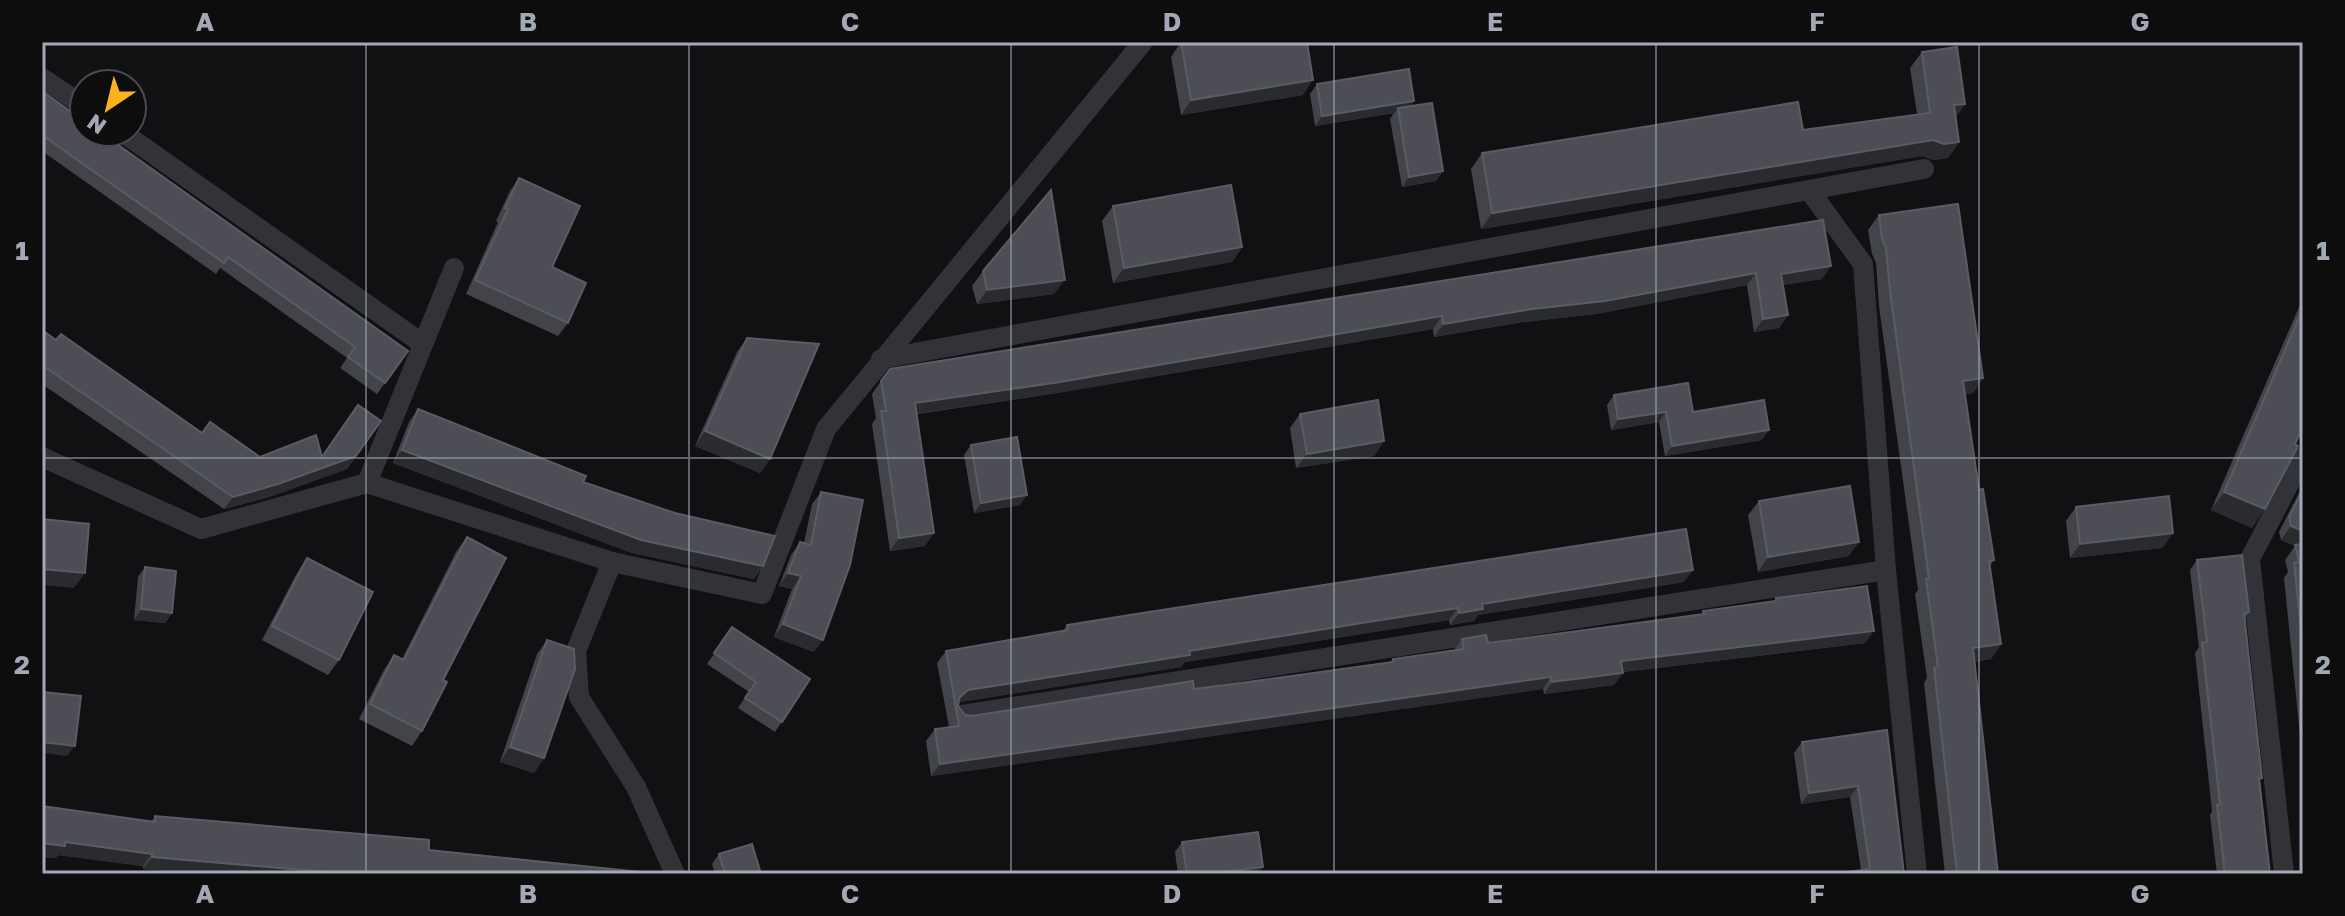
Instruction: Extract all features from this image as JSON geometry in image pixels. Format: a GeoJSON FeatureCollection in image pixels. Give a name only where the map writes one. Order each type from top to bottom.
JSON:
{"type":"FeatureCollection","features":[{"type":"Feature","properties":{"kind":"street"},"geometry":{"type":"LineString","coordinates":[[42,457],[201,529],[367,483],[612,562],[762,594],[826,429],[1143,42]]}},
{"type":"Feature","properties":{"kind":"street"},"geometry":{"type":"LineString","coordinates":[[42,78],[68,95]]}},
{"type":"Feature","properties":{"kind":"street"},"geometry":{"type":"LineString","coordinates":[[145,148],[423,344]]}},
{"type":"Feature","properties":{"kind":"street"},"geometry":{"type":"LineString","coordinates":[[881,359],[1924,169]]}},
{"type":"Feature","properties":{"kind":"street"},"geometry":{"type":"LineString","coordinates":[[1809,190],[1863,264],[1886,570],[1917,874]]}},
{"type":"Feature","properties":{"kind":"street"},"geometry":{"type":"LineString","coordinates":[[367,483],[454,268]]}},
{"type":"Feature","properties":{"kind":"street"},"geometry":{"type":"LineString","coordinates":[[2284,874],[2250,559],[2303,457]]}},
{"type":"Feature","properties":{"kind":"street"},"geometry":{"type":"LineString","coordinates":[[612,562],[576,651],[579,697],[636,787],[675,874]]}},
{"type":"Feature","properties":{"kind":"street"},"geometry":{"type":"LineString","coordinates":[[962,715],[1886,570]]}},
{"type":"Feature","properties":{"kind":"building"},"geometry":{"type":"Polygon","coordinates":[[[1181,42],[1307,42],[1313,80],[1191,100],[1181,42]]]}},
{"type":"Feature","properties":{"kind":"building"},"geometry":{"type":"Polygon","coordinates":[[[1957,47],[1965,104],[1954,105],[1959,142],[1944,144],[1933,140],[1492,213],[1482,153],[1798,102],[1803,130],[1930,113],[1922,52],[1957,47]]]}},
{"type":"Feature","properties":{"kind":"building"},"geometry":{"type":"Polygon","coordinates":[[[1409,69],[1414,101],[1322,116],[1317,84],[1409,69]]]}},
{"type":"Feature","properties":{"kind":"building"},"geometry":{"type":"Polygon","coordinates":[[[42,91],[68,110],[68,148],[123,148],[408,351],[385,383],[348,357],[355,347],[228,257],[224,263],[42,135],[42,91]]]}},
{"type":"Feature","properties":{"kind":"building"},"geometry":{"type":"Polygon","coordinates":[[[1432,103],[1443,171],[1409,177],[1398,108],[1432,103]]]}},
{"type":"Feature","properties":{"kind":"building"},"geometry":{"type":"Polygon","coordinates":[[[519,178],[580,206],[552,267],[586,283],[568,323],[475,280],[519,178]]]}},
{"type":"Feature","properties":{"kind":"building"},"geometry":{"type":"Polygon","coordinates":[[[1231,185],[1242,247],[1124,268],[1113,206],[1231,185]]]}},
{"type":"Feature","properties":{"kind":"building"},"geometry":{"type":"Polygon","coordinates":[[[1051,190],[1065,280],[987,290],[983,271],[1051,190]]]}},
{"type":"Feature","properties":{"kind":"building"},"geometry":{"type":"Polygon","coordinates":[[[1958,204],[1983,378],[1963,381],[1979,490],[1983,489],[1994,560],[1989,561],[2001,644],[1973,648],[1998,874],[1957,874],[1934,668],[1938,667],[1926,579],[1929,579],[1886,248],[1879,215],[1958,204]]]}},
{"type":"Feature","properties":{"kind":"building"},"geometry":{"type":"Polygon","coordinates":[[[1823,220],[1831,266],[1781,274],[1788,315],[1763,319],[1756,273],[1605,301],[1443,324],[1442,316],[1060,382],[915,403],[934,533],[899,538],[881,411],[886,411],[881,381],[890,369],[1823,220]]]}},
{"type":"Feature","properties":{"kind":"building"},"geometry":{"type":"Polygon","coordinates":[[[2303,308],[2303,426],[2295,444],[2298,446],[2265,509],[2224,492],[2303,308]]]}},
{"type":"Feature","properties":{"kind":"building"},"geometry":{"type":"Polygon","coordinates":[[[42,330],[56,340],[61,334],[202,433],[210,422],[260,457],[316,435],[322,457],[358,405],[381,421],[356,456],[233,497],[42,365],[42,330]]]}},
{"type":"Feature","properties":{"kind":"building"},"geometry":{"type":"Polygon","coordinates":[[[747,338],[819,344],[770,459],[705,431],[747,338]]]}},
{"type":"Feature","properties":{"kind":"building"},"geometry":{"type":"Polygon","coordinates":[[[1688,383],[1693,412],[1764,400],[1769,430],[1672,446],[1666,412],[1618,419],[1614,395],[1688,383]]]}},
{"type":"Feature","properties":{"kind":"building"},"geometry":{"type":"Polygon","coordinates":[[[1378,400],[1384,441],[1307,454],[1300,414],[1378,400]]]}},
{"type":"Feature","properties":{"kind":"building"},"geometry":{"type":"Polygon","coordinates":[[[418,409],[586,476],[583,482],[675,513],[775,536],[763,566],[641,540],[402,450],[418,409]]]}},
{"type":"Feature","properties":{"kind":"building"},"geometry":{"type":"Polygon","coordinates":[[[1017,437],[1027,495],[981,503],[971,445],[1017,437]]]}},
{"type":"Feature","properties":{"kind":"building"},"geometry":{"type":"Polygon","coordinates":[[[1850,486],[1859,542],[1768,557],[1759,501],[1850,486]]]}},
{"type":"Feature","properties":{"kind":"building"},"geometry":{"type":"Polygon","coordinates":[[[2303,490],[2303,531],[2291,526],[2289,517],[2303,490]]]}},
{"type":"Feature","properties":{"kind":"building"},"geometry":{"type":"Polygon","coordinates":[[[821,492],[863,500],[850,565],[823,640],[783,624],[801,576],[788,573],[800,542],[811,545],[821,492]]]}},
{"type":"Feature","properties":{"kind":"building"},"geometry":{"type":"Polygon","coordinates":[[[2169,496],[2173,533],[2080,544],[2076,507],[2169,496]]]}},
{"type":"Feature","properties":{"kind":"building"},"geometry":{"type":"Polygon","coordinates":[[[42,519],[89,524],[85,573],[42,569],[42,519]]]}},
{"type":"Feature","properties":{"kind":"building"},"geometry":{"type":"Polygon","coordinates":[[[1686,529],[1693,570],[1482,604],[1483,609],[1459,613],[1458,608],[1368,622],[1189,651],[1190,655],[968,690],[959,698],[958,706],[965,715],[972,716],[1193,681],[1194,689],[1233,684],[1464,649],[1462,639],[1486,635],[1488,643],[1704,614],[1703,611],[1776,601],[1776,598],[1867,586],[1874,631],[1621,661],[1623,673],[1552,682],[1551,677],[940,764],[935,729],[959,726],[946,651],[1068,630],[1067,625],[1686,529]]]}},
{"type":"Feature","properties":{"kind":"building"},"geometry":{"type":"Polygon","coordinates":[[[467,537],[506,558],[443,680],[447,682],[422,731],[370,704],[394,655],[404,660],[467,537]]]}},
{"type":"Feature","properties":{"kind":"building"},"geometry":{"type":"Polygon","coordinates":[[[2303,544],[2303,649],[2294,563],[2299,562],[2295,545],[2303,544]]]}},
{"type":"Feature","properties":{"kind":"building"},"geometry":{"type":"Polygon","coordinates":[[[2242,555],[2249,612],[2244,613],[2270,874],[2225,874],[2202,643],[2207,642],[2197,560],[2242,555]]]}},
{"type":"Feature","properties":{"kind":"building"},"geometry":{"type":"Polygon","coordinates":[[[307,558],[373,592],[339,660],[272,626],[307,558]]]}},
{"type":"Feature","properties":{"kind":"building"},"geometry":{"type":"Polygon","coordinates":[[[145,567],[176,571],[172,613],[141,609],[145,567]]]}},
{"type":"Feature","properties":{"kind":"building"},"geometry":{"type":"Polygon","coordinates":[[[732,627],[810,679],[782,722],[745,698],[756,682],[714,653],[732,627]]]}},
{"type":"Feature","properties":{"kind":"building"},"geometry":{"type":"Polygon","coordinates":[[[547,640],[574,649],[575,669],[544,758],[510,747],[547,640]]]}},
{"type":"Feature","properties":{"kind":"building"},"geometry":{"type":"Polygon","coordinates":[[[42,692],[81,696],[75,746],[42,742],[42,692]]]}},
{"type":"Feature","properties":{"kind":"building"},"geometry":{"type":"Polygon","coordinates":[[[1887,730],[1904,874],[1833,874],[1870,869],[1858,786],[1809,793],[1802,742],[1887,730]]]}},
{"type":"Feature","properties":{"kind":"building"},"geometry":{"type":"Polygon","coordinates":[[[42,806],[155,822],[155,816],[429,840],[429,850],[660,874],[349,874],[152,857],[152,854],[65,842],[65,846],[42,843],[42,806]]]}},
{"type":"Feature","properties":{"kind":"building"},"geometry":{"type":"Polygon","coordinates":[[[1258,832],[1263,867],[1187,874],[1182,842],[1258,832]]]}},
{"type":"Feature","properties":{"kind":"building"},"geometry":{"type":"Polygon","coordinates":[[[752,844],[761,874],[725,874],[719,854],[752,844]]]}}]}
